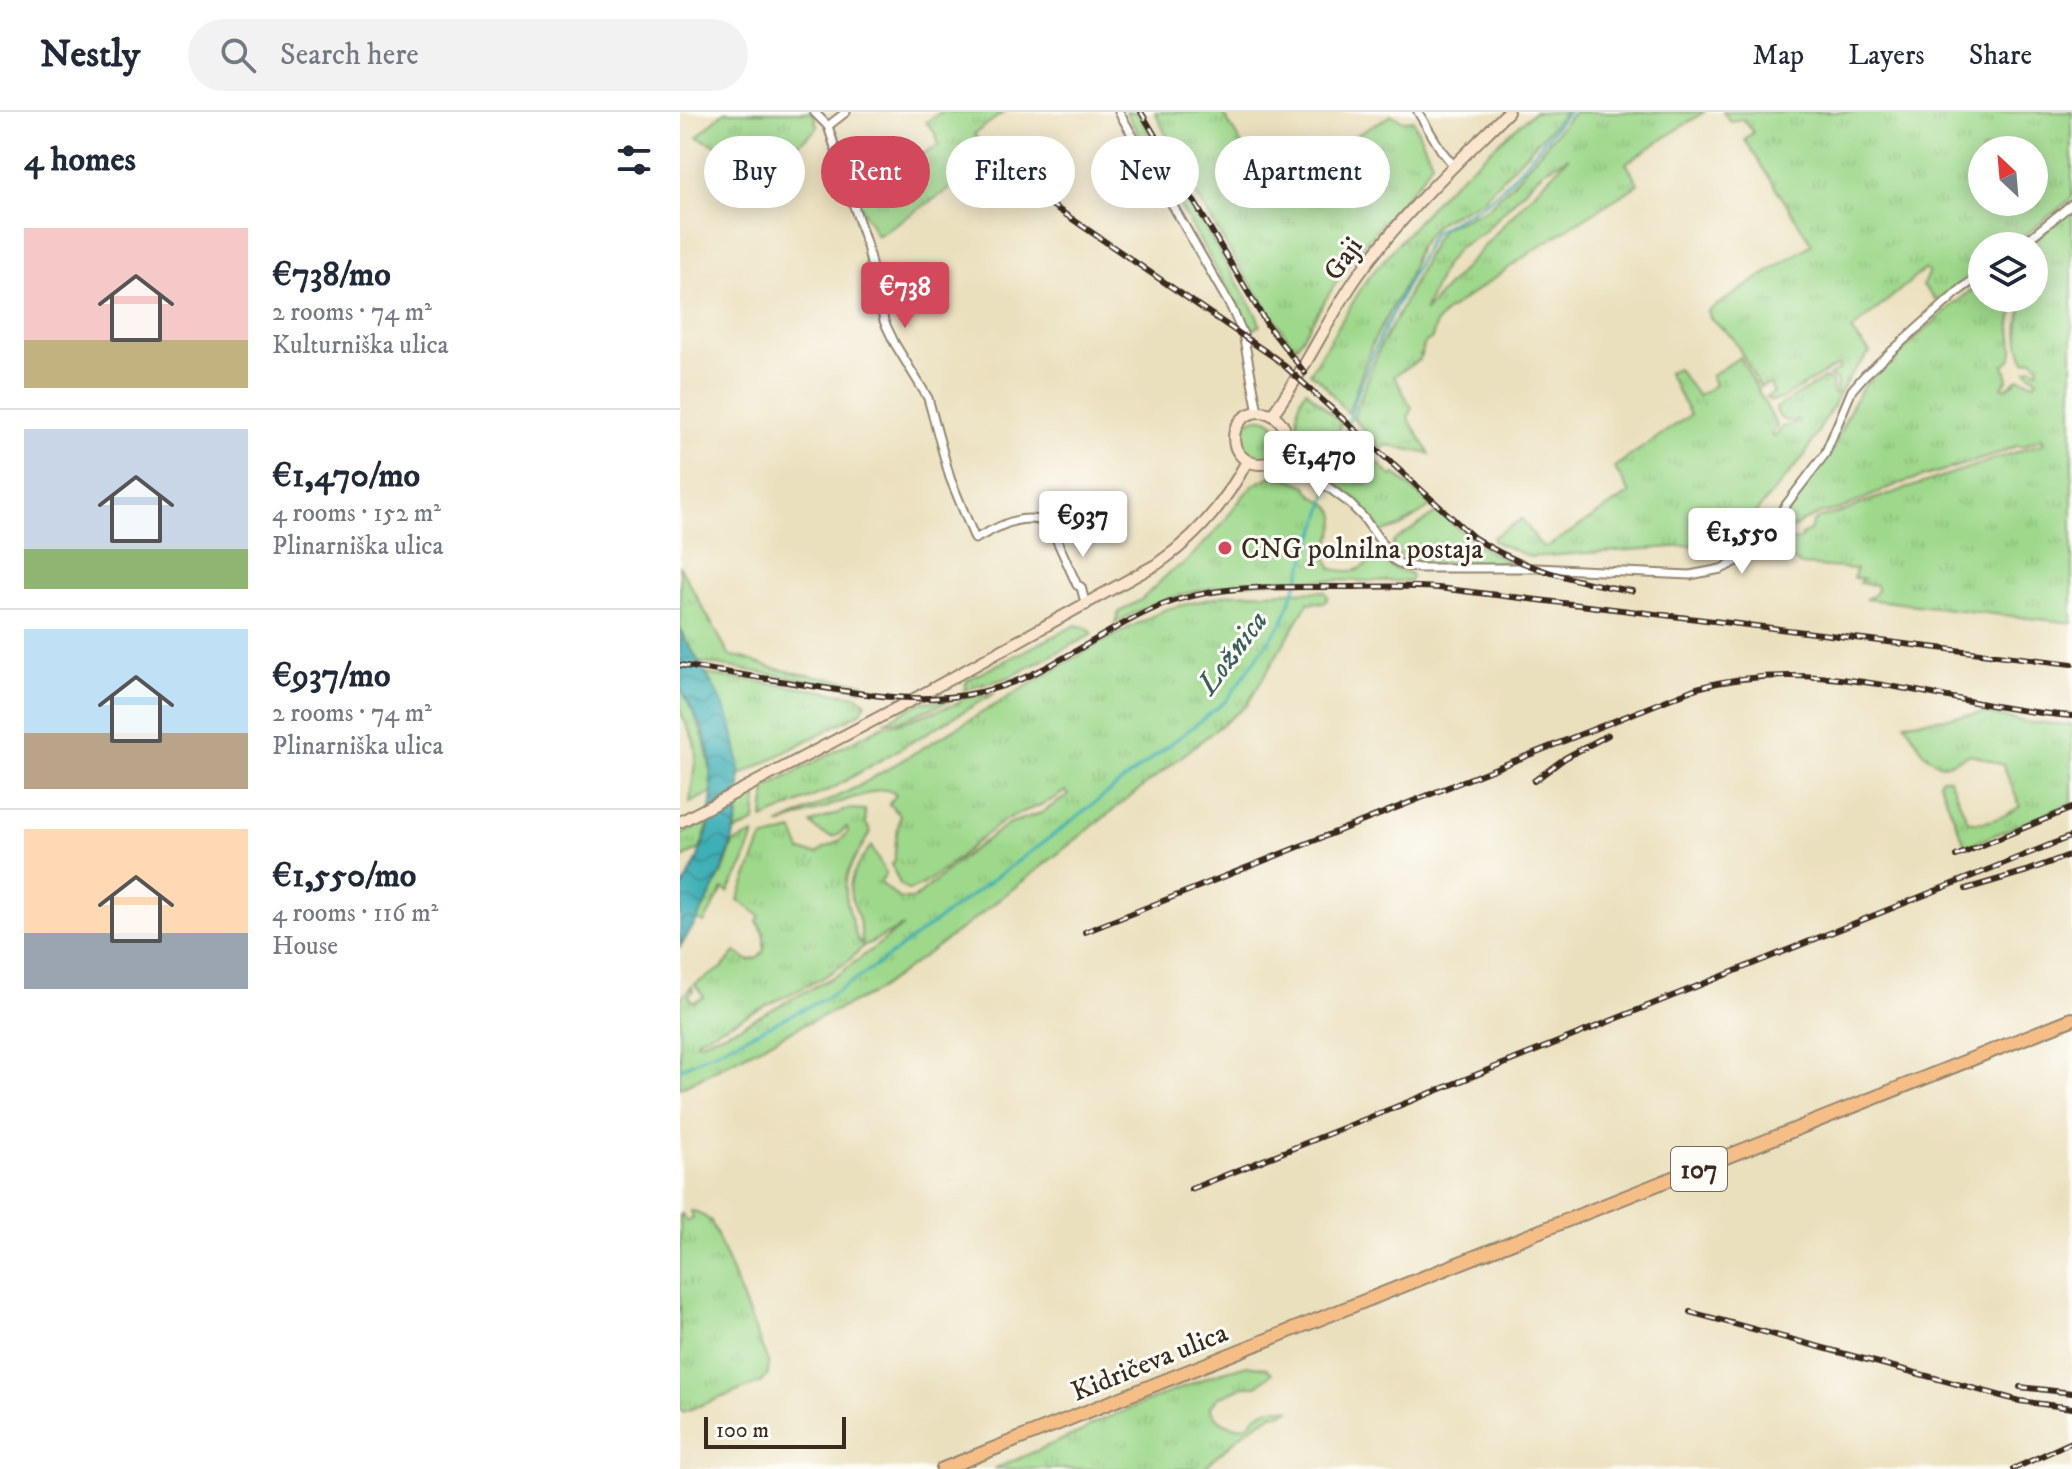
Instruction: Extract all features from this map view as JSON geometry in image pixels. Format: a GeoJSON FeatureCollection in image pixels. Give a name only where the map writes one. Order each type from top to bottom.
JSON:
{"type":"FeatureCollection","features":[{"type":"Feature","properties":{"kind":"main road","name":"Kidričeva ulica"},"geometry":{"type":"LineString","coordinates":[[943,1469],[2072,1019]]}},
{"type":"Feature","properties":{"kind":"street"},"geometry":{"type":"LineString","coordinates":[[814,112],[828,126],[867,246],[884,321],[928,398],[950,478],[975,539],[1014,520],[1035,517],[1049,523],[1077,585],[1081,587],[1086,606]]}},
{"type":"Feature","properties":{"kind":"street"},"geometry":{"type":"LineString","coordinates":[[828,126],[846,112]]}},
{"type":"Feature","properties":{"kind":"street"},"geometry":{"type":"LineString","coordinates":[[1119,112],[1231,307],[1243,334],[1258,412]]}},
{"type":"Feature","properties":{"kind":"street"},"geometry":{"type":"LineString","coordinates":[[1418,112],[1454,166]]}},
{"type":"Feature","properties":{"kind":"street","name":"Gaji"},"geometry":{"type":"LineString","coordinates":[[1272,415],[1370,259],[1399,222],[1508,112]]}},
{"type":"Feature","properties":{"kind":"street"},"geometry":{"type":"LineString","coordinates":[[2037,232],[2072,204]]}},
{"type":"Feature","properties":{"kind":"street"},"geometry":{"type":"LineString","coordinates":[[1282,453],[1348,502],[1363,517],[1394,560],[1402,565],[1419,568],[1536,568],[1690,575],[1721,569],[1737,561],[1763,535],[1825,454],[1852,390],[1865,375],[1968,284]]}},
{"type":"Feature","properties":{"kind":"street"},"geometry":{"type":"LineString","coordinates":[[1258,412],[1272,415],[1284,427],[1286,435],[1282,453],[1265,464],[1247,461],[1235,445],[1235,430],[1245,417],[1258,412]]}},
{"type":"Feature","properties":{"kind":"street"},"geometry":{"type":"LineString","coordinates":[[680,822],[1108,594],[1181,548],[1224,499],[1247,461]]}},
{"type":"Feature","properties":{"kind":"green space"},"geometry":{"type":"Polygon","coordinates":[[[724,112],[813,112],[817,126],[805,139],[805,136],[704,136],[704,140],[697,137],[724,112]]]}},
{"type":"Feature","properties":{"kind":"green space"},"geometry":{"type":"Polygon","coordinates":[[[941,112],[1004,112],[974,134],[976,136],[946,136],[946,191],[930,202],[930,150],[939,145],[926,122],[941,112]]]}},
{"type":"Feature","properties":{"kind":"green space"},"geometry":{"type":"Polygon","coordinates":[[[1126,112],[1137,112],[1151,136],[1140,136],[1126,112]]]}},
{"type":"Feature","properties":{"kind":"green space"},"geometry":{"type":"Polygon","coordinates":[[[1155,112],[1222,112],[1237,136],[1215,136],[1215,208],[1390,208],[1390,136],[1355,136],[1392,115],[1403,121],[1413,120],[1432,162],[1422,178],[1350,260],[1294,347],[1241,270],[1199,199],[1199,136],[1167,136],[1155,112]]]}},
{"type":"Feature","properties":{"kind":"green space"},"geometry":{"type":"Polygon","coordinates":[[[1534,112],[1566,112],[1482,200],[1439,222],[1418,248],[1408,279],[1373,342],[1348,413],[1310,373],[1367,279],[1446,189],[1534,112]]]}},
{"type":"Feature","properties":{"kind":"green space"},"geometry":{"type":"Polygon","coordinates":[[[1574,112],[1704,112],[1626,163],[1638,183],[1633,188],[1540,246],[1446,312],[1437,322],[1432,338],[1425,343],[1419,360],[1394,376],[1412,408],[1408,418],[1430,454],[1387,445],[1382,449],[1353,418],[1381,344],[1435,239],[1444,228],[1488,208],[1574,112]],[[1569,157],[1543,171],[1483,233],[1458,248],[1443,268],[1424,312],[1569,157]]]}},
{"type":"Feature","properties":{"kind":"green space"},"geometry":{"type":"Polygon","coordinates":[[[1723,112],[2072,112],[2072,198],[2030,232],[1968,232],[1968,278],[1936,301],[1923,285],[1929,273],[1925,269],[1851,331],[1870,352],[1849,377],[1805,455],[1739,532],[1703,545],[1530,557],[1493,541],[1493,537],[1522,519],[1542,547],[1547,547],[1630,493],[1614,467],[1690,415],[1668,373],[1677,368],[1698,396],[1715,385],[1711,376],[1740,357],[1777,426],[1771,435],[1775,437],[1782,427],[1799,423],[1798,419],[1783,420],[1776,408],[1825,378],[1832,382],[1833,393],[1836,394],[1837,381],[1829,376],[1840,369],[1838,365],[1781,399],[1770,401],[1766,397],[1774,393],[1770,384],[1760,387],[1733,338],[1710,318],[1708,311],[1812,244],[1745,140],[1753,132],[1743,119],[1730,121],[1723,112]]]}},
{"type":"Feature","properties":{"kind":"green space"},"geometry":{"type":"Polygon","coordinates":[[[861,208],[920,208],[877,236],[861,208]]]}},
{"type":"Feature","properties":{"kind":"green space"},"geometry":{"type":"Polygon","coordinates":[[[1181,208],[1193,208],[1257,316],[1260,325],[1250,328],[1181,208]]]}},
{"type":"Feature","properties":{"kind":"green space"},"geometry":{"type":"Polygon","coordinates":[[[2072,210],[2072,623],[1865,599],[1873,596],[1876,585],[1859,583],[1863,579],[1854,578],[1856,569],[1801,565],[1787,555],[1790,551],[1787,541],[1799,540],[1820,518],[2044,443],[2042,438],[1898,484],[1841,509],[1822,513],[1803,521],[1756,554],[1830,455],[1854,401],[1866,383],[1968,293],[1968,312],[2013,312],[2013,351],[2004,365],[2008,379],[2002,387],[2006,389],[2019,378],[2035,383],[2037,379],[2026,370],[2031,367],[2038,370],[2039,366],[2033,359],[2025,361],[2019,338],[2019,322],[2022,312],[2048,312],[2048,232],[2045,232],[2072,210]]]}},
{"type":"Feature","properties":{"kind":"green space"},"geometry":{"type":"Polygon","coordinates":[[[1306,390],[1341,423],[1329,464],[1314,462],[1298,427],[1298,408],[1306,390]]]}},
{"type":"Feature","properties":{"kind":"green space"},"geometry":{"type":"Polygon","coordinates":[[[1260,418],[1274,424],[1280,438],[1274,452],[1260,458],[1246,452],[1240,438],[1246,424],[1260,418]]]}},
{"type":"Feature","properties":{"kind":"green space"},"geometry":{"type":"Polygon","coordinates":[[[1351,432],[1372,451],[1368,453],[1391,476],[1395,474],[1432,506],[1399,527],[1381,532],[1357,500],[1333,481],[1351,432]]]}},
{"type":"Feature","properties":{"kind":"green space"},"geometry":{"type":"Polygon","coordinates":[[[1271,476],[1285,477],[1307,486],[1309,491],[1331,507],[1336,517],[1335,526],[1324,554],[1332,569],[1355,571],[1379,558],[1393,568],[1411,574],[1412,578],[1409,581],[1258,582],[1220,586],[1148,606],[1115,624],[1119,612],[1142,599],[1171,571],[1185,563],[1219,528],[1244,495],[1255,484],[1271,476]]]}},
{"type":"Feature","properties":{"kind":"green space"},"geometry":{"type":"Polygon","coordinates":[[[1438,512],[1484,549],[1510,561],[1452,564],[1420,561],[1396,554],[1392,546],[1394,541],[1438,512]]]}},
{"type":"Feature","properties":{"kind":"green space"},"geometry":{"type":"Polygon","coordinates":[[[680,567],[730,656],[768,667],[862,683],[866,687],[859,689],[699,662],[680,630],[680,567]]]}},
{"type":"Feature","properties":{"kind":"green space"},"geometry":{"type":"Polygon","coordinates":[[[1324,591],[1328,597],[1325,602],[1308,603],[1247,705],[972,921],[874,993],[801,1026],[680,1088],[680,999],[692,986],[689,996],[693,1002],[704,997],[695,984],[722,968],[735,952],[749,961],[758,958],[764,951],[764,933],[757,921],[760,916],[738,900],[762,839],[793,831],[801,851],[817,854],[848,832],[847,827],[838,835],[831,836],[811,823],[849,809],[865,810],[866,824],[871,832],[853,862],[846,883],[852,920],[857,939],[862,944],[850,887],[859,863],[871,846],[886,874],[880,882],[900,899],[914,899],[959,860],[1008,824],[1041,813],[1069,795],[1065,791],[1004,821],[942,871],[908,890],[900,884],[891,864],[895,862],[900,815],[889,804],[896,795],[890,791],[874,791],[778,825],[857,787],[1096,645],[1166,609],[1231,594],[1324,591]],[[903,926],[864,946],[821,979],[698,1039],[698,1043],[739,1027],[839,974],[903,926]]]}},
{"type":"Feature","properties":{"kind":"green space"},"geometry":{"type":"Polygon","coordinates":[[[1076,625],[1087,628],[1093,634],[1010,677],[964,690],[967,680],[1076,625]]]}},
{"type":"Feature","properties":{"kind":"green space"},"geometry":{"type":"Polygon","coordinates":[[[705,674],[857,696],[866,703],[860,713],[741,775],[733,734],[705,674]]]}},
{"type":"Feature","properties":{"kind":"green space"},"geometry":{"type":"Polygon","coordinates":[[[680,687],[703,737],[712,792],[690,803],[696,754],[694,741],[680,711],[680,687]]]}},
{"type":"Feature","properties":{"kind":"green space"},"geometry":{"type":"Polygon","coordinates":[[[995,693],[833,788],[763,819],[766,788],[882,726],[901,723],[959,703],[964,698],[995,693]]]}},
{"type":"Feature","properties":{"kind":"green space"},"geometry":{"type":"Polygon","coordinates":[[[954,699],[900,721],[884,722],[922,702],[954,699]]]}},
{"type":"Feature","properties":{"kind":"green space"},"geometry":{"type":"Polygon","coordinates":[[[1984,713],[2025,722],[2072,725],[2072,803],[1968,846],[1939,782],[1942,778],[1949,778],[1968,821],[1988,821],[2020,806],[2003,765],[1971,754],[1945,765],[1938,764],[1924,753],[1905,723],[1984,713]]]}},
{"type":"Feature","properties":{"kind":"green space"},"geometry":{"type":"Polygon","coordinates":[[[757,797],[755,822],[735,832],[740,803],[757,797]]]}},
{"type":"Feature","properties":{"kind":"green space"},"geometry":{"type":"Polygon","coordinates":[[[710,820],[700,849],[680,859],[680,835],[710,820]]]}},
{"type":"Feature","properties":{"kind":"green space"},"geometry":{"type":"Polygon","coordinates":[[[754,834],[744,863],[728,892],[723,889],[704,923],[697,919],[725,867],[733,843],[754,834]]]}},
{"type":"Feature","properties":{"kind":"green space"},"geometry":{"type":"Polygon","coordinates":[[[690,1211],[711,1221],[768,1362],[768,1374],[760,1383],[683,1412],[680,1408],[680,1215],[686,1221],[693,1218],[690,1211]]]}},
{"type":"Feature","properties":{"kind":"green space"},"geometry":{"type":"Polygon","coordinates":[[[1247,1365],[1266,1368],[1272,1373],[1257,1386],[1244,1386],[1219,1397],[1210,1407],[1212,1412],[1226,1423],[1238,1427],[1249,1424],[1265,1410],[1290,1410],[1274,1413],[1243,1433],[1203,1469],[994,1469],[1094,1423],[1213,1375],[1247,1365]]]}},
{"type":"Feature","properties":{"kind":"water"},"geometry":{"type":"Polygon","coordinates":[[[680,630],[728,716],[740,778],[735,830],[728,854],[707,902],[680,947],[680,892],[708,830],[712,792],[710,758],[703,731],[680,687],[680,630]]]}},
{"type":"Feature","properties":{"kind":"waterway","name":"Ložnica"},"geometry":{"type":"LineString","coordinates":[[680,1069],[826,998],[867,972],[1056,833],[1226,701],[1283,621],[1320,519],[1356,397],[1378,342],[1432,235],[1496,193],[1569,112]]}},
{"type":"Feature","properties":{"kind":"railway"},"geometry":{"type":"LineString","coordinates":[[1141,112],[1268,326],[1305,373]]}},
{"type":"Feature","properties":{"kind":"railway"},"geometry":{"type":"LineString","coordinates":[[1056,208],[1278,360],[1473,537],[1510,557],[1549,572],[1632,591]]}},
{"type":"Feature","properties":{"kind":"railway"},"geometry":{"type":"LineString","coordinates":[[680,665],[875,695],[918,698],[960,696],[1027,677],[1133,618],[1177,600],[1221,591],[1266,587],[1399,586],[1438,588],[2072,664]]}},
{"type":"Feature","properties":{"kind":"railway"},"geometry":{"type":"LineString","coordinates":[[1085,932],[1697,688],[1744,678],[1791,676],[1838,679],[2025,711],[2072,716]]}},
{"type":"Feature","properties":{"kind":"railway"},"geometry":{"type":"LineString","coordinates":[[1534,781],[1565,758],[1608,735]]}},
{"type":"Feature","properties":{"kind":"railway"},"geometry":{"type":"LineString","coordinates":[[1956,856],[2072,808]]}},
{"type":"Feature","properties":{"kind":"railway"},"geometry":{"type":"LineString","coordinates":[[1191,1189],[2072,836]]}},
{"type":"Feature","properties":{"kind":"railway"},"geometry":{"type":"LineString","coordinates":[[1966,889],[2072,854]]}},
{"type":"Feature","properties":{"kind":"railway"},"geometry":{"type":"LineString","coordinates":[[1690,1312],[2020,1401],[2072,1408]]}},
{"type":"Feature","properties":{"kind":"railway"},"geometry":{"type":"LineString","coordinates":[[2020,1387],[2072,1393]]}},
{"type":"Feature","properties":{"kind":"railway"},"geometry":{"type":"LineString","coordinates":[[2013,1469],[2072,1442]]}},
{"type":"Feature","properties":{"kind":"place","name":"CNG polnilna postaja"},"geometry":{"type":"Point","coordinates":[1225,548]}}]}
